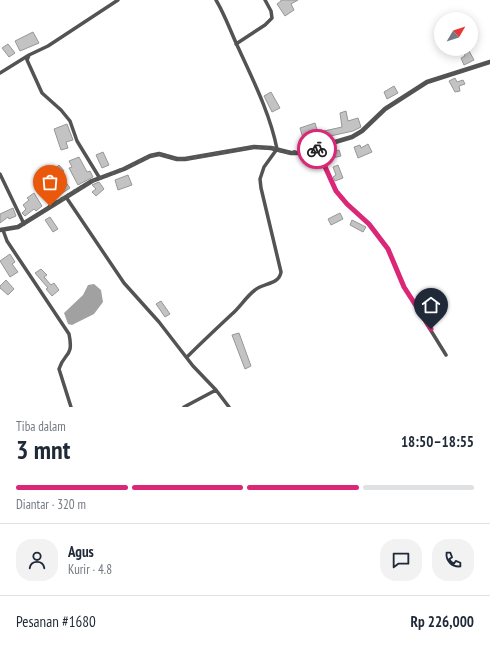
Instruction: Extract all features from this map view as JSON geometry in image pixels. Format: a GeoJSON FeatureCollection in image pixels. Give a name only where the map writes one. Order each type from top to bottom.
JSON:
{"type":"FeatureCollection","features":[{"type":"Feature","properties":{"kind":"street"},"geometry":{"type":"LineString","coordinates":[[0,73],[29,55],[48,46],[118,0]]}},
{"type":"Feature","properties":{"kind":"street"},"geometry":{"type":"LineString","coordinates":[[216,0],[248,67],[268,118],[277,149]]}},
{"type":"Feature","properties":{"kind":"street"},"geometry":{"type":"LineString","coordinates":[[236,44],[265,25],[272,18],[271,11],[264,0]]}},
{"type":"Feature","properties":{"kind":"street"},"geometry":{"type":"LineString","coordinates":[[29,55],[28,60],[42,93],[61,110],[70,121],[77,142],[99,177]]}},
{"type":"Feature","properties":{"kind":"street"},"geometry":{"type":"LineString","coordinates":[[71,407],[59,369],[60,365],[69,355],[71,349],[69,334],[1,230],[12,229],[24,224],[99,177],[124,169],[150,156],[159,154],[177,159],[185,159],[254,147],[277,149],[290,153],[356,136],[379,114],[427,82],[490,62]]}},
{"type":"Feature","properties":{"kind":"street"},"geometry":{"type":"LineString","coordinates":[[316,147],[336,191],[347,204],[369,224],[388,249],[404,287],[446,355]]}},
{"type":"Feature","properties":{"kind":"street"},"geometry":{"type":"LineString","coordinates":[[187,357],[233,313],[254,290],[273,282],[281,275],[260,179],[264,167],[277,149]]}},
{"type":"Feature","properties":{"kind":"street"},"geometry":{"type":"LineString","coordinates":[[0,174],[24,224]]}},
{"type":"Feature","properties":{"kind":"street"},"geometry":{"type":"LineString","coordinates":[[66,197],[118,274],[159,322],[193,366],[216,390],[229,407]]}},
{"type":"Feature","properties":{"kind":"street"},"geometry":{"type":"LineString","coordinates":[[184,407],[216,390]]}},
{"type":"Feature","properties":{"kind":"shaded area"},"geometry":{"type":"Polygon","coordinates":[[[94,284],[101,290],[103,302],[94,314],[72,325],[68,324],[64,313],[83,295],[88,285],[94,284]]]}},
{"type":"Feature","properties":{"kind":"building"},"geometry":{"type":"Polygon","coordinates":[[[281,0],[298,0],[291,4],[294,10],[285,16],[277,4],[281,0]]]}},
{"type":"Feature","properties":{"kind":"building"},"geometry":{"type":"Polygon","coordinates":[[[33,32],[39,43],[20,51],[15,41],[33,32]]]}},
{"type":"Feature","properties":{"kind":"building"},"geometry":{"type":"Polygon","coordinates":[[[8,44],[15,53],[9,57],[2,48],[8,44]]]}},
{"type":"Feature","properties":{"kind":"building"},"geometry":{"type":"Polygon","coordinates":[[[465,56],[472,56],[474,60],[464,65],[461,58],[465,56]]]}},
{"type":"Feature","properties":{"kind":"building"},"geometry":{"type":"Polygon","coordinates":[[[455,78],[457,82],[463,80],[465,84],[459,86],[460,91],[455,92],[449,81],[455,78]]]}},
{"type":"Feature","properties":{"kind":"building"},"geometry":{"type":"Polygon","coordinates":[[[394,86],[398,93],[387,99],[384,92],[394,86]]]}},
{"type":"Feature","properties":{"kind":"building"},"geometry":{"type":"Polygon","coordinates":[[[271,92],[280,108],[272,112],[264,96],[271,92]]]}},
{"type":"Feature","properties":{"kind":"building"},"geometry":{"type":"Polygon","coordinates":[[[346,111],[348,121],[358,118],[361,127],[353,131],[326,137],[324,131],[342,127],[340,113],[346,111]]]}},
{"type":"Feature","properties":{"kind":"building"},"geometry":{"type":"Polygon","coordinates":[[[315,123],[318,133],[303,138],[300,128],[315,123]]]}},
{"type":"Feature","properties":{"kind":"building"},"geometry":{"type":"Polygon","coordinates":[[[67,124],[73,140],[66,142],[68,148],[61,150],[54,129],[67,124]]]}},
{"type":"Feature","properties":{"kind":"building"},"geometry":{"type":"Polygon","coordinates":[[[368,144],[372,152],[358,158],[354,147],[360,145],[361,148],[368,144]]]}},
{"type":"Feature","properties":{"kind":"building"},"geometry":{"type":"Polygon","coordinates":[[[332,148],[333,152],[339,150],[341,156],[328,159],[325,150],[332,148]]]}},
{"type":"Feature","properties":{"kind":"building"},"geometry":{"type":"Polygon","coordinates":[[[103,152],[109,165],[102,168],[96,155],[103,152]]]}},
{"type":"Feature","properties":{"kind":"building"},"geometry":{"type":"Polygon","coordinates":[[[79,157],[87,172],[90,171],[93,177],[78,185],[69,168],[72,167],[69,161],[79,157]]]}},
{"type":"Feature","properties":{"kind":"building"},"geometry":{"type":"Polygon","coordinates":[[[59,165],[64,171],[60,174],[70,188],[50,201],[43,191],[56,181],[51,172],[59,165]]]}},
{"type":"Feature","properties":{"kind":"building"},"geometry":{"type":"Polygon","coordinates":[[[338,165],[343,178],[335,181],[333,177],[336,175],[333,167],[338,165]]]}},
{"type":"Feature","properties":{"kind":"building"},"geometry":{"type":"Polygon","coordinates":[[[128,175],[132,185],[118,190],[115,180],[128,175]]]}},
{"type":"Feature","properties":{"kind":"building"},"geometry":{"type":"Polygon","coordinates":[[[99,182],[104,189],[96,196],[92,192],[96,189],[92,185],[99,182]]]}},
{"type":"Feature","properties":{"kind":"building"},"geometry":{"type":"Polygon","coordinates":[[[34,193],[42,206],[36,211],[34,209],[25,216],[22,213],[26,209],[23,205],[29,200],[27,198],[34,193]]]}},
{"type":"Feature","properties":{"kind":"building"},"geometry":{"type":"Polygon","coordinates":[[[13,208],[16,216],[9,219],[8,217],[0,223],[0,214],[13,208]]]}},
{"type":"Feature","properties":{"kind":"building"},"geometry":{"type":"Polygon","coordinates":[[[340,213],[343,219],[331,225],[328,219],[340,213]]]}},
{"type":"Feature","properties":{"kind":"building"},"geometry":{"type":"Polygon","coordinates":[[[50,217],[58,229],[53,232],[45,220],[50,217]]]}},
{"type":"Feature","properties":{"kind":"building"},"geometry":{"type":"Polygon","coordinates":[[[352,220],[366,227],[363,232],[350,225],[352,220]]]}},
{"type":"Feature","properties":{"kind":"building"},"geometry":{"type":"Polygon","coordinates":[[[10,254],[15,262],[12,264],[18,272],[10,277],[0,261],[10,254]]]}},
{"type":"Feature","properties":{"kind":"building"},"geometry":{"type":"Polygon","coordinates":[[[41,269],[47,275],[44,277],[51,285],[54,283],[59,290],[52,296],[46,289],[48,288],[35,273],[41,269]]]}},
{"type":"Feature","properties":{"kind":"building"},"geometry":{"type":"Polygon","coordinates":[[[6,280],[14,289],[8,295],[0,288],[6,280]]]}},
{"type":"Feature","properties":{"kind":"building"},"geometry":{"type":"Polygon","coordinates":[[[161,301],[170,314],[165,317],[156,304],[161,301]]]}},
{"type":"Feature","properties":{"kind":"building"},"geometry":{"type":"Polygon","coordinates":[[[239,333],[251,366],[245,369],[232,335],[239,333]]]}},
{"type":"Feature","properties":{"kind":"way so far"},"geometry":{"type":"LineString","coordinates":[[50,206],[99,177],[124,169],[142,159],[159,154],[168,155],[177,159],[185,159],[254,147],[271,148],[290,153],[298,153],[316,147],[317,149]]}},
{"type":"Feature","properties":{"kind":"route"},"geometry":{"type":"LineString","coordinates":[[317,149],[336,191],[342,199],[369,224],[388,249],[404,287],[431,329]]}}]}
